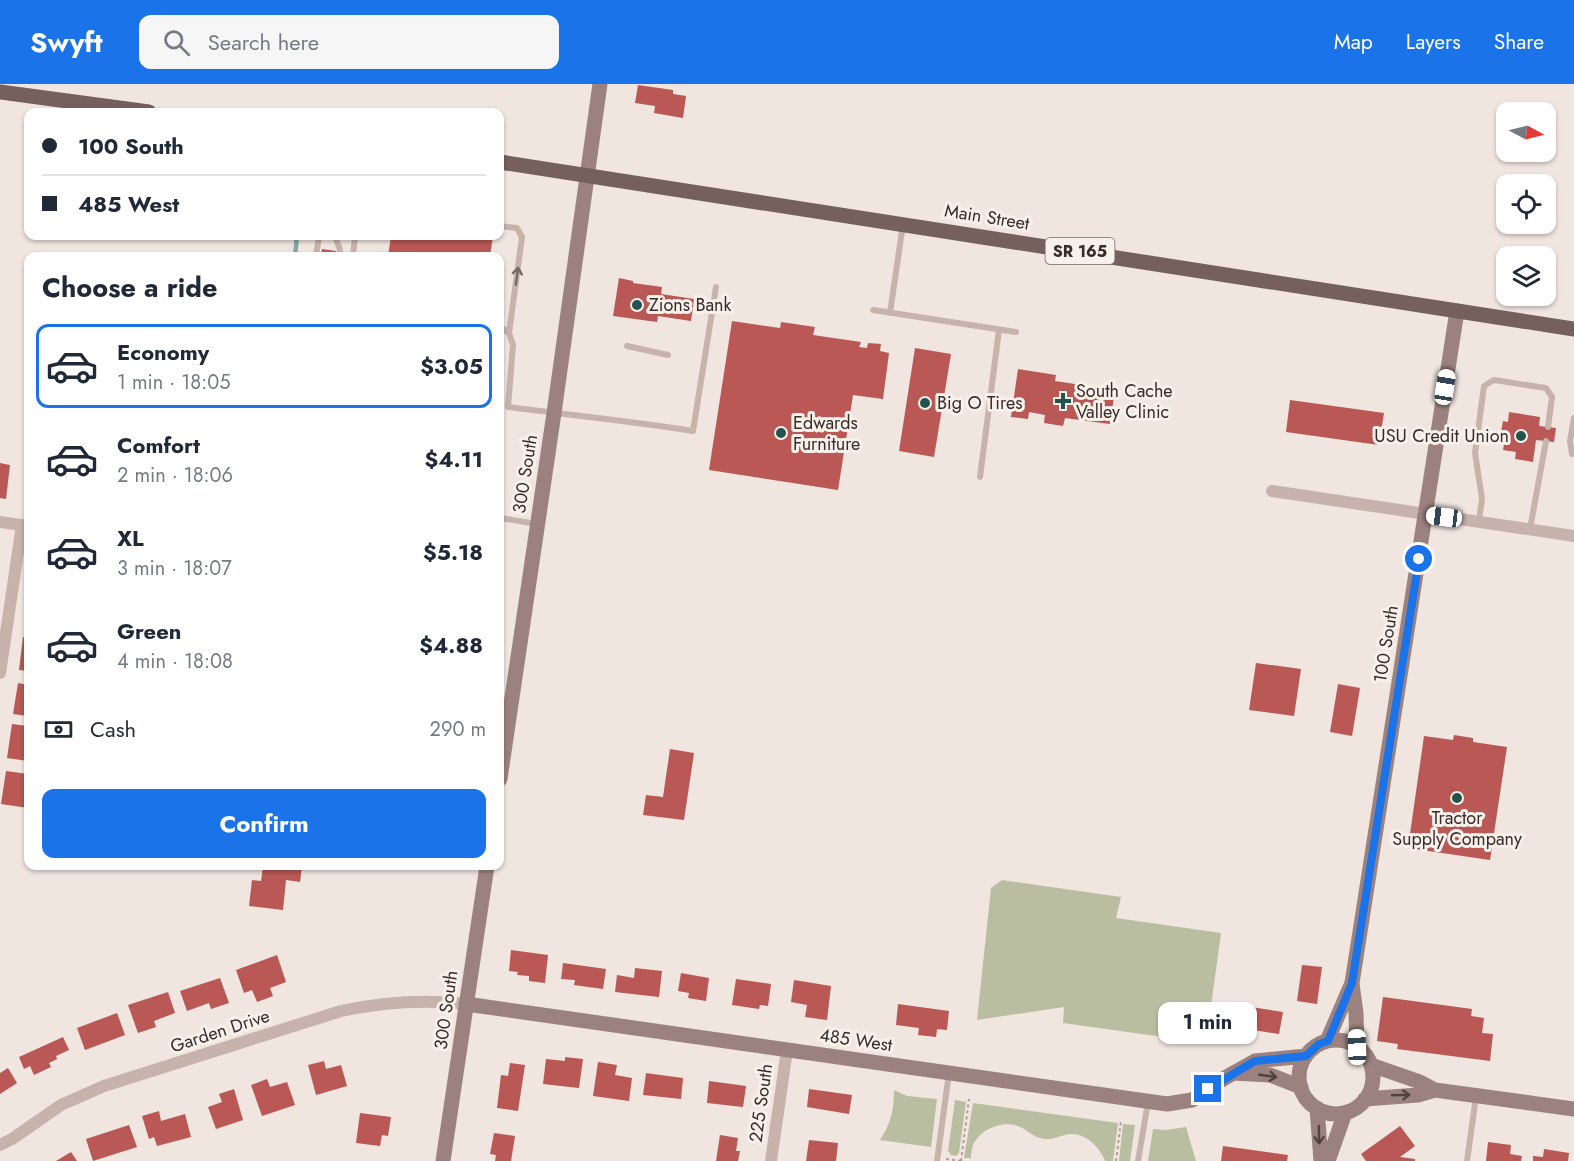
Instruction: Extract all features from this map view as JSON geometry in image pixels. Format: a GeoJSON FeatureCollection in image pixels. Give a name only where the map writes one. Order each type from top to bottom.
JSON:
{"type":"FeatureCollection","features":[{"type":"Feature","properties":{"kind":"main road"},"geometry":{"type":"LineString","coordinates":[[0,92],[119,108]]}},
{"type":"Feature","properties":{"kind":"main road","name":"Main Street"},"geometry":{"type":"LineString","coordinates":[[504,163],[1574,329]]}},
{"type":"Feature","properties":{"kind":"street","name":"300 South"},"geometry":{"type":"LineString","coordinates":[[504,726],[554,413],[600,84]]}},
{"type":"Feature","properties":{"kind":"street","name":"100 South"},"geometry":{"type":"LineString","coordinates":[[1328,1041],[1352,983],[1457,311]]}},
{"type":"Feature","properties":{"kind":"street"},"geometry":{"type":"LineString","coordinates":[[1272,491],[1574,536]]}},
{"type":"Feature","properties":{"kind":"street"},"geometry":{"type":"LineString","coordinates":[[0,522],[24,525]]}},
{"type":"Feature","properties":{"kind":"street"},"geometry":{"type":"LineString","coordinates":[[0,673],[1,656],[24,530]]}},
{"type":"Feature","properties":{"kind":"street","name":"300 South"},"geometry":{"type":"LineString","coordinates":[[443,1161],[486,870]]}},
{"type":"Feature","properties":{"kind":"street","name":"100 South"},"geometry":{"type":"LineString","coordinates":[[1352,983],[1357,1047]]}},
{"type":"Feature","properties":{"kind":"street","name":"Garden Drive"},"geometry":{"type":"LineString","coordinates":[[0,1145],[61,1105],[104,1086],[341,1011],[388,1003],[433,1000],[466,1004]]}},
{"type":"Feature","properties":{"kind":"street","name":"485 West"},"geometry":{"type":"LineString","coordinates":[[466,1004],[1167,1104],[1192,1100],[1255,1061],[1306,1056]]}},
{"type":"Feature","properties":{"kind":"street"},"geometry":{"type":"LineString","coordinates":[[1338,1040],[1357,1047],[1366,1055],[1373,1077],[1371,1089],[1365,1099],[1357,1108],[1345,1113],[1326,1112],[1317,1108],[1310,1102],[1301,1087],[1301,1065],[1306,1056],[1319,1044],[1328,1041],[1338,1040]]}},
{"type":"Feature","properties":{"kind":"street","name":"225 South"},"geometry":{"type":"LineString","coordinates":[[771,1161],[787,1050]]}},
{"type":"Feature","properties":{"kind":"street"},"geometry":{"type":"LineString","coordinates":[[1371,1065],[1420,1082],[1435,1090],[1574,1109]]}},
{"type":"Feature","properties":{"kind":"street"},"geometry":{"type":"LineString","coordinates":[[1233,1073],[1270,1075],[1301,1087]]}},
{"type":"Feature","properties":{"kind":"street"},"geometry":{"type":"LineString","coordinates":[[1365,1099],[1418,1095],[1435,1090]]}},
{"type":"Feature","properties":{"kind":"street"},"geometry":{"type":"LineString","coordinates":[[1317,1108],[1322,1161]]}},
{"type":"Feature","properties":{"kind":"street"},"geometry":{"type":"LineString","coordinates":[[1328,1161],[1345,1113]]}},
{"type":"Feature","properties":{"kind":"lane"},"geometry":{"type":"LineString","coordinates":[[890,313],[903,224]]}},
{"type":"Feature","properties":{"kind":"lane"},"geometry":{"type":"LineString","coordinates":[[504,226],[516,228],[522,237],[508,333]]}},
{"type":"Feature","properties":{"kind":"lane"},"geometry":{"type":"LineString","coordinates":[[504,330],[508,333],[513,345],[508,407],[616,419],[693,431],[716,287]]}},
{"type":"Feature","properties":{"kind":"lane"},"geometry":{"type":"LineString","coordinates":[[873,310],[1016,332]]}},
{"type":"Feature","properties":{"kind":"lane"},"geometry":{"type":"LineString","coordinates":[[980,477],[999,330]]}},
{"type":"Feature","properties":{"kind":"lane"},"geometry":{"type":"LineString","coordinates":[[627,346],[668,355]]}},
{"type":"Feature","properties":{"kind":"lane"},"geometry":{"type":"LineString","coordinates":[[1479,521],[1482,499],[1475,453],[1484,386],[1494,380],[1546,388],[1552,397],[1548,427]]}},
{"type":"Feature","properties":{"kind":"lane"},"geometry":{"type":"LineString","coordinates":[[1572,454],[1570,441],[1574,418]]}},
{"type":"Feature","properties":{"kind":"lane"},"geometry":{"type":"LineString","coordinates":[[1530,529],[1546,441]]}},
{"type":"Feature","properties":{"kind":"lane"},"geometry":{"type":"LineString","coordinates":[[504,519],[537,524]]}},
{"type":"Feature","properties":{"kind":"lane"},"geometry":{"type":"LineString","coordinates":[[937,1161],[949,1073]]}},
{"type":"Feature","properties":{"kind":"lane"},"geometry":{"type":"LineString","coordinates":[[1467,1161],[1476,1096]]}},
{"type":"Feature","properties":{"kind":"lane"},"geometry":{"type":"LineString","coordinates":[[1138,1161],[1148,1101]]}},
{"type":"Feature","properties":{"kind":"path"},"geometry":{"type":"LineString","coordinates":[[946,1159],[961,1161],[969,1100]]}},
{"type":"Feature","properties":{"kind":"path"},"geometry":{"type":"LineString","coordinates":[[1116,1161],[1121,1121]]}},
{"type":"Feature","properties":{"kind":"green space"},"geometry":{"type":"Polygon","coordinates":[[[1002,880],[1121,897],[1116,918],[1221,933],[1206,1043],[1063,1023],[1064,1007],[977,1020],[991,888],[1002,880]]]}},
{"type":"Feature","properties":{"kind":"green space"},"geometry":{"type":"Polygon","coordinates":[[[894,1090],[907,1096],[937,1099],[931,1147],[880,1140],[891,1116],[894,1090]]]}},
{"type":"Feature","properties":{"kind":"green space"},"geometry":{"type":"Polygon","coordinates":[[[955,1100],[966,1102],[959,1153],[956,1156],[951,1155],[948,1151],[955,1100]]]}},
{"type":"Feature","properties":{"kind":"green space"},"geometry":{"type":"Polygon","coordinates":[[[973,1103],[1118,1123],[1113,1161],[1105,1161],[1100,1151],[1083,1136],[1072,1134],[1045,1139],[1020,1127],[1007,1124],[993,1127],[981,1134],[973,1145],[971,1158],[964,1158],[973,1103]]]}},
{"type":"Feature","properties":{"kind":"green space"},"geometry":{"type":"Polygon","coordinates":[[[1123,1124],[1135,1125],[1130,1161],[1119,1161],[1123,1124]]]}},
{"type":"Feature","properties":{"kind":"green space"},"geometry":{"type":"Polygon","coordinates":[[[1186,1127],[1196,1161],[1148,1161],[1153,1129],[1186,1127]]]}},
{"type":"Feature","properties":{"kind":"building"},"geometry":{"type":"Polygon","coordinates":[[[638,85],[673,90],[673,94],[686,96],[683,118],[654,113],[655,106],[635,103],[638,85]]]}},
{"type":"Feature","properties":{"kind":"building"},"geometry":{"type":"Polygon","coordinates":[[[390,240],[492,240],[491,252],[389,252],[390,240]]]}},
{"type":"Feature","properties":{"kind":"building"},"geometry":{"type":"Polygon","coordinates":[[[322,249],[336,251],[336,252],[322,252],[322,249]]]}},
{"type":"Feature","properties":{"kind":"building","name":"Zions Bank"},"geometry":{"type":"Polygon","coordinates":[[[619,278],[633,281],[633,283],[662,287],[661,294],[694,299],[691,321],[658,316],[657,322],[613,316],[619,278]]]}},
{"type":"Feature","properties":{"kind":"building","name":"Edwards Furniture"},"geometry":{"type":"Polygon","coordinates":[[[732,321],[780,328],[781,322],[815,327],[813,335],[861,342],[859,347],[867,348],[868,343],[881,344],[880,351],[889,353],[883,399],[853,395],[838,490],[709,470],[732,321]]]}},
{"type":"Feature","properties":{"kind":"building","name":"Big O Tires"},"geometry":{"type":"Polygon","coordinates":[[[915,348],[951,354],[934,457],[899,451],[915,348]]]}},
{"type":"Feature","properties":{"kind":"building","name":"South Cache Valley Clinic"},"geometry":{"type":"Polygon","coordinates":[[[1018,369],[1056,375],[1055,381],[1115,390],[1110,424],[1065,418],[1063,426],[1044,423],[1045,415],[1029,412],[1028,419],[1011,417],[1018,369]]]}},
{"type":"Feature","properties":{"kind":"building"},"geometry":{"type":"Polygon","coordinates":[[[1290,400],[1384,413],[1379,445],[1286,432],[1290,400]]]}},
{"type":"Feature","properties":{"kind":"building","name":"USU Credit Union"},"geometry":{"type":"Polygon","coordinates":[[[1509,412],[1540,417],[1539,426],[1556,428],[1554,442],[1536,440],[1533,462],[1515,459],[1516,452],[1503,450],[1506,433],[1501,432],[1503,421],[1508,422],[1509,412]]]}},
{"type":"Feature","properties":{"kind":"building"},"geometry":{"type":"Polygon","coordinates":[[[0,463],[10,465],[6,499],[0,498],[0,463]]]}},
{"type":"Feature","properties":{"kind":"building"},"geometry":{"type":"Polygon","coordinates":[[[23,637],[24,637],[24,671],[19,670],[23,637]]]}},
{"type":"Feature","properties":{"kind":"building"},"geometry":{"type":"Polygon","coordinates":[[[1256,663],[1301,669],[1294,716],[1249,710],[1256,663]]]}},
{"type":"Feature","properties":{"kind":"building"},"geometry":{"type":"Polygon","coordinates":[[[18,683],[24,684],[24,715],[13,714],[18,683]]]}},
{"type":"Feature","properties":{"kind":"building"},"geometry":{"type":"Polygon","coordinates":[[[1338,684],[1360,688],[1352,736],[1330,732],[1338,684]]]}},
{"type":"Feature","properties":{"kind":"building"},"geometry":{"type":"Polygon","coordinates":[[[12,724],[24,726],[24,760],[7,758],[12,724]]]}},
{"type":"Feature","properties":{"kind":"building","name":"Tractor Supply Company"},"geometry":{"type":"Polygon","coordinates":[[[1454,735],[1473,738],[1473,742],[1507,747],[1490,860],[1408,848],[1424,736],[1453,740],[1454,735]]]}},
{"type":"Feature","properties":{"kind":"building"},"geometry":{"type":"Polygon","coordinates":[[[670,749],[694,753],[684,820],[643,815],[646,795],[663,797],[670,749]]]}},
{"type":"Feature","properties":{"kind":"building"},"geometry":{"type":"Polygon","coordinates":[[[6,771],[24,773],[24,807],[1,804],[6,771]]]}},
{"type":"Feature","properties":{"kind":"building"},"geometry":{"type":"Polygon","coordinates":[[[263,870],[302,870],[300,882],[286,880],[283,910],[249,906],[252,880],[261,881],[263,870]]]}},
{"type":"Feature","properties":{"kind":"building"},"geometry":{"type":"Polygon","coordinates":[[[511,950],[548,955],[545,983],[529,981],[529,976],[517,975],[518,972],[509,971],[511,950]]]}},
{"type":"Feature","properties":{"kind":"building"},"geometry":{"type":"Polygon","coordinates":[[[277,955],[286,982],[270,988],[273,996],[257,1002],[252,990],[244,993],[236,970],[277,955]]]}},
{"type":"Feature","properties":{"kind":"building"},"geometry":{"type":"Polygon","coordinates":[[[563,963],[606,969],[603,989],[574,985],[575,980],[561,979],[563,963]]]}},
{"type":"Feature","properties":{"kind":"building"},"geometry":{"type":"Polygon","coordinates":[[[1302,965],[1322,967],[1317,1004],[1297,1001],[1302,965]]]}},
{"type":"Feature","properties":{"kind":"building"},"geometry":{"type":"Polygon","coordinates":[[[635,968],[662,971],[659,997],[615,992],[617,975],[634,978],[635,968]]]}},
{"type":"Feature","properties":{"kind":"building"},"geometry":{"type":"Polygon","coordinates":[[[681,973],[709,978],[706,1001],[688,998],[689,993],[678,991],[681,973]]]}},
{"type":"Feature","properties":{"kind":"building"},"geometry":{"type":"Polygon","coordinates":[[[220,978],[229,1003],[211,1009],[209,1003],[187,1011],[180,991],[220,978]]]}},
{"type":"Feature","properties":{"kind":"building"},"geometry":{"type":"Polygon","coordinates":[[[736,979],[771,984],[768,1006],[760,1005],[759,1009],[732,1005],[736,979]]]}},
{"type":"Feature","properties":{"kind":"building"},"geometry":{"type":"Polygon","coordinates":[[[794,980],[831,986],[827,1020],[805,1017],[807,1005],[791,1002],[794,980]]]}},
{"type":"Feature","properties":{"kind":"building"},"geometry":{"type":"Polygon","coordinates":[[[168,992],[175,1013],[154,1021],[156,1027],[138,1033],[128,1005],[168,992]]]}},
{"type":"Feature","properties":{"kind":"building"},"geometry":{"type":"Polygon","coordinates":[[[1383,997],[1472,1009],[1471,1016],[1484,1018],[1482,1033],[1493,1034],[1490,1061],[1397,1049],[1398,1044],[1377,1041],[1383,997]]]}},
{"type":"Feature","properties":{"kind":"building"},"geometry":{"type":"Polygon","coordinates":[[[898,1004],[949,1011],[947,1030],[937,1029],[936,1037],[918,1035],[919,1028],[896,1025],[898,1004]]]}},
{"type":"Feature","properties":{"kind":"building"},"geometry":{"type":"Polygon","coordinates":[[[1245,1006],[1283,1012],[1279,1034],[1241,1028],[1245,1006]]]}},
{"type":"Feature","properties":{"kind":"building"},"geometry":{"type":"Polygon","coordinates":[[[117,1013],[125,1035],[85,1050],[77,1028],[117,1013]]]}},
{"type":"Feature","properties":{"kind":"building"},"geometry":{"type":"Polygon","coordinates":[[[63,1037],[69,1050],[56,1056],[57,1059],[49,1063],[51,1067],[34,1075],[30,1066],[24,1069],[19,1057],[63,1037]]]}},
{"type":"Feature","properties":{"kind":"building"},"geometry":{"type":"Polygon","coordinates":[[[565,1057],[583,1059],[579,1088],[543,1084],[546,1059],[565,1061],[565,1057]]]}},
{"type":"Feature","properties":{"kind":"building"},"geometry":{"type":"Polygon","coordinates":[[[324,1061],[326,1069],[341,1065],[347,1086],[316,1095],[308,1065],[324,1061]]]}},
{"type":"Feature","properties":{"kind":"building"},"geometry":{"type":"Polygon","coordinates":[[[598,1062],[617,1065],[615,1075],[632,1078],[629,1101],[593,1096],[598,1062]]]}},
{"type":"Feature","properties":{"kind":"building"},"geometry":{"type":"Polygon","coordinates":[[[510,1063],[525,1065],[518,1111],[497,1108],[501,1075],[508,1076],[510,1063]]]}},
{"type":"Feature","properties":{"kind":"building"},"geometry":{"type":"Polygon","coordinates":[[[8,1068],[17,1083],[0,1094],[0,1073],[8,1068]]]}},
{"type":"Feature","properties":{"kind":"building"},"geometry":{"type":"Polygon","coordinates":[[[646,1073],[683,1078],[681,1099],[643,1095],[646,1073]]]}},
{"type":"Feature","properties":{"kind":"building"},"geometry":{"type":"Polygon","coordinates":[[[267,1079],[270,1087],[287,1082],[295,1105],[262,1116],[251,1085],[267,1079]]]}},
{"type":"Feature","properties":{"kind":"building"},"geometry":{"type":"Polygon","coordinates":[[[709,1081],[746,1086],[743,1107],[707,1103],[709,1081]]]}},
{"type":"Feature","properties":{"kind":"building"},"geometry":{"type":"Polygon","coordinates":[[[234,1089],[243,1120],[216,1129],[208,1107],[222,1102],[219,1094],[234,1089]]]}},
{"type":"Feature","properties":{"kind":"building"},"geometry":{"type":"Polygon","coordinates":[[[809,1089],[852,1095],[849,1114],[807,1107],[809,1089]]]}},
{"type":"Feature","properties":{"kind":"building"},"geometry":{"type":"Polygon","coordinates":[[[159,1111],[161,1121],[185,1114],[191,1137],[157,1146],[154,1137],[149,1139],[142,1116],[159,1111]]]}},
{"type":"Feature","properties":{"kind":"building"},"geometry":{"type":"Polygon","coordinates":[[[360,1113],[391,1117],[388,1136],[382,1135],[380,1146],[356,1143],[360,1113]]]}},
{"type":"Feature","properties":{"kind":"building"},"geometry":{"type":"Polygon","coordinates":[[[129,1125],[137,1147],[93,1161],[86,1139],[129,1125]]]}},
{"type":"Feature","properties":{"kind":"building"},"geometry":{"type":"Polygon","coordinates":[[[1400,1126],[1415,1146],[1400,1157],[1415,1159],[1415,1161],[1366,1161],[1361,1154],[1400,1126]]]}},
{"type":"Feature","properties":{"kind":"building"},"geometry":{"type":"Polygon","coordinates":[[[494,1133],[515,1136],[511,1161],[495,1161],[496,1155],[490,1154],[494,1133]]]}},
{"type":"Feature","properties":{"kind":"building"},"geometry":{"type":"Polygon","coordinates":[[[720,1135],[738,1138],[736,1151],[740,1151],[738,1161],[716,1161],[720,1135]]]}},
{"type":"Feature","properties":{"kind":"building"},"geometry":{"type":"Polygon","coordinates":[[[809,1140],[838,1143],[836,1161],[806,1161],[809,1140]]]}},
{"type":"Feature","properties":{"kind":"building"},"geometry":{"type":"Polygon","coordinates":[[[1488,1142],[1511,1145],[1510,1154],[1522,1156],[1521,1161],[1486,1161],[1488,1142]]]}},
{"type":"Feature","properties":{"kind":"building"},"geometry":{"type":"Polygon","coordinates":[[[1223,1146],[1288,1155],[1287,1161],[1221,1161],[1223,1146]]]}},
{"type":"Feature","properties":{"kind":"building"},"geometry":{"type":"Polygon","coordinates":[[[1544,1149],[1569,1153],[1568,1161],[1533,1161],[1533,1156],[1543,1157],[1544,1149]]]}},
{"type":"Feature","properties":{"kind":"building"},"geometry":{"type":"Polygon","coordinates":[[[71,1152],[77,1161],[56,1161],[71,1152]]]}},
{"type":"Feature","properties":{"kind":"waterway"},"geometry":{"type":"LineString","coordinates":[[295,252],[297,240]]}},
{"type":"Feature","properties":{"kind":"place","name":"Zions Bank"},"geometry":{"type":"Point","coordinates":[637,305]}},
{"type":"Feature","properties":{"kind":"place","name":"South Cache Valley Clinic"},"geometry":{"type":"Point","coordinates":[1063,401]}},
{"type":"Feature","properties":{"kind":"place","name":"Big O Tires"},"geometry":{"type":"Point","coordinates":[925,403]}},
{"type":"Feature","properties":{"kind":"place","name":"Edwards Furniture"},"geometry":{"type":"Point","coordinates":[781,433]}},
{"type":"Feature","properties":{"kind":"place","name":"USU Credit Union"},"geometry":{"type":"Point","coordinates":[1521,436]}},
{"type":"Feature","properties":{"kind":"place","name":"Tractor Supply Company"},"geometry":{"type":"Point","coordinates":[1457,798]}},
{"type":"Feature","properties":{"kind":"route"},"geometry":{"type":"LineString","coordinates":[[1208,1089],[1255,1061],[1306,1056],[1319,1044],[1328,1041],[1352,983],[1419,559]]}}]}
